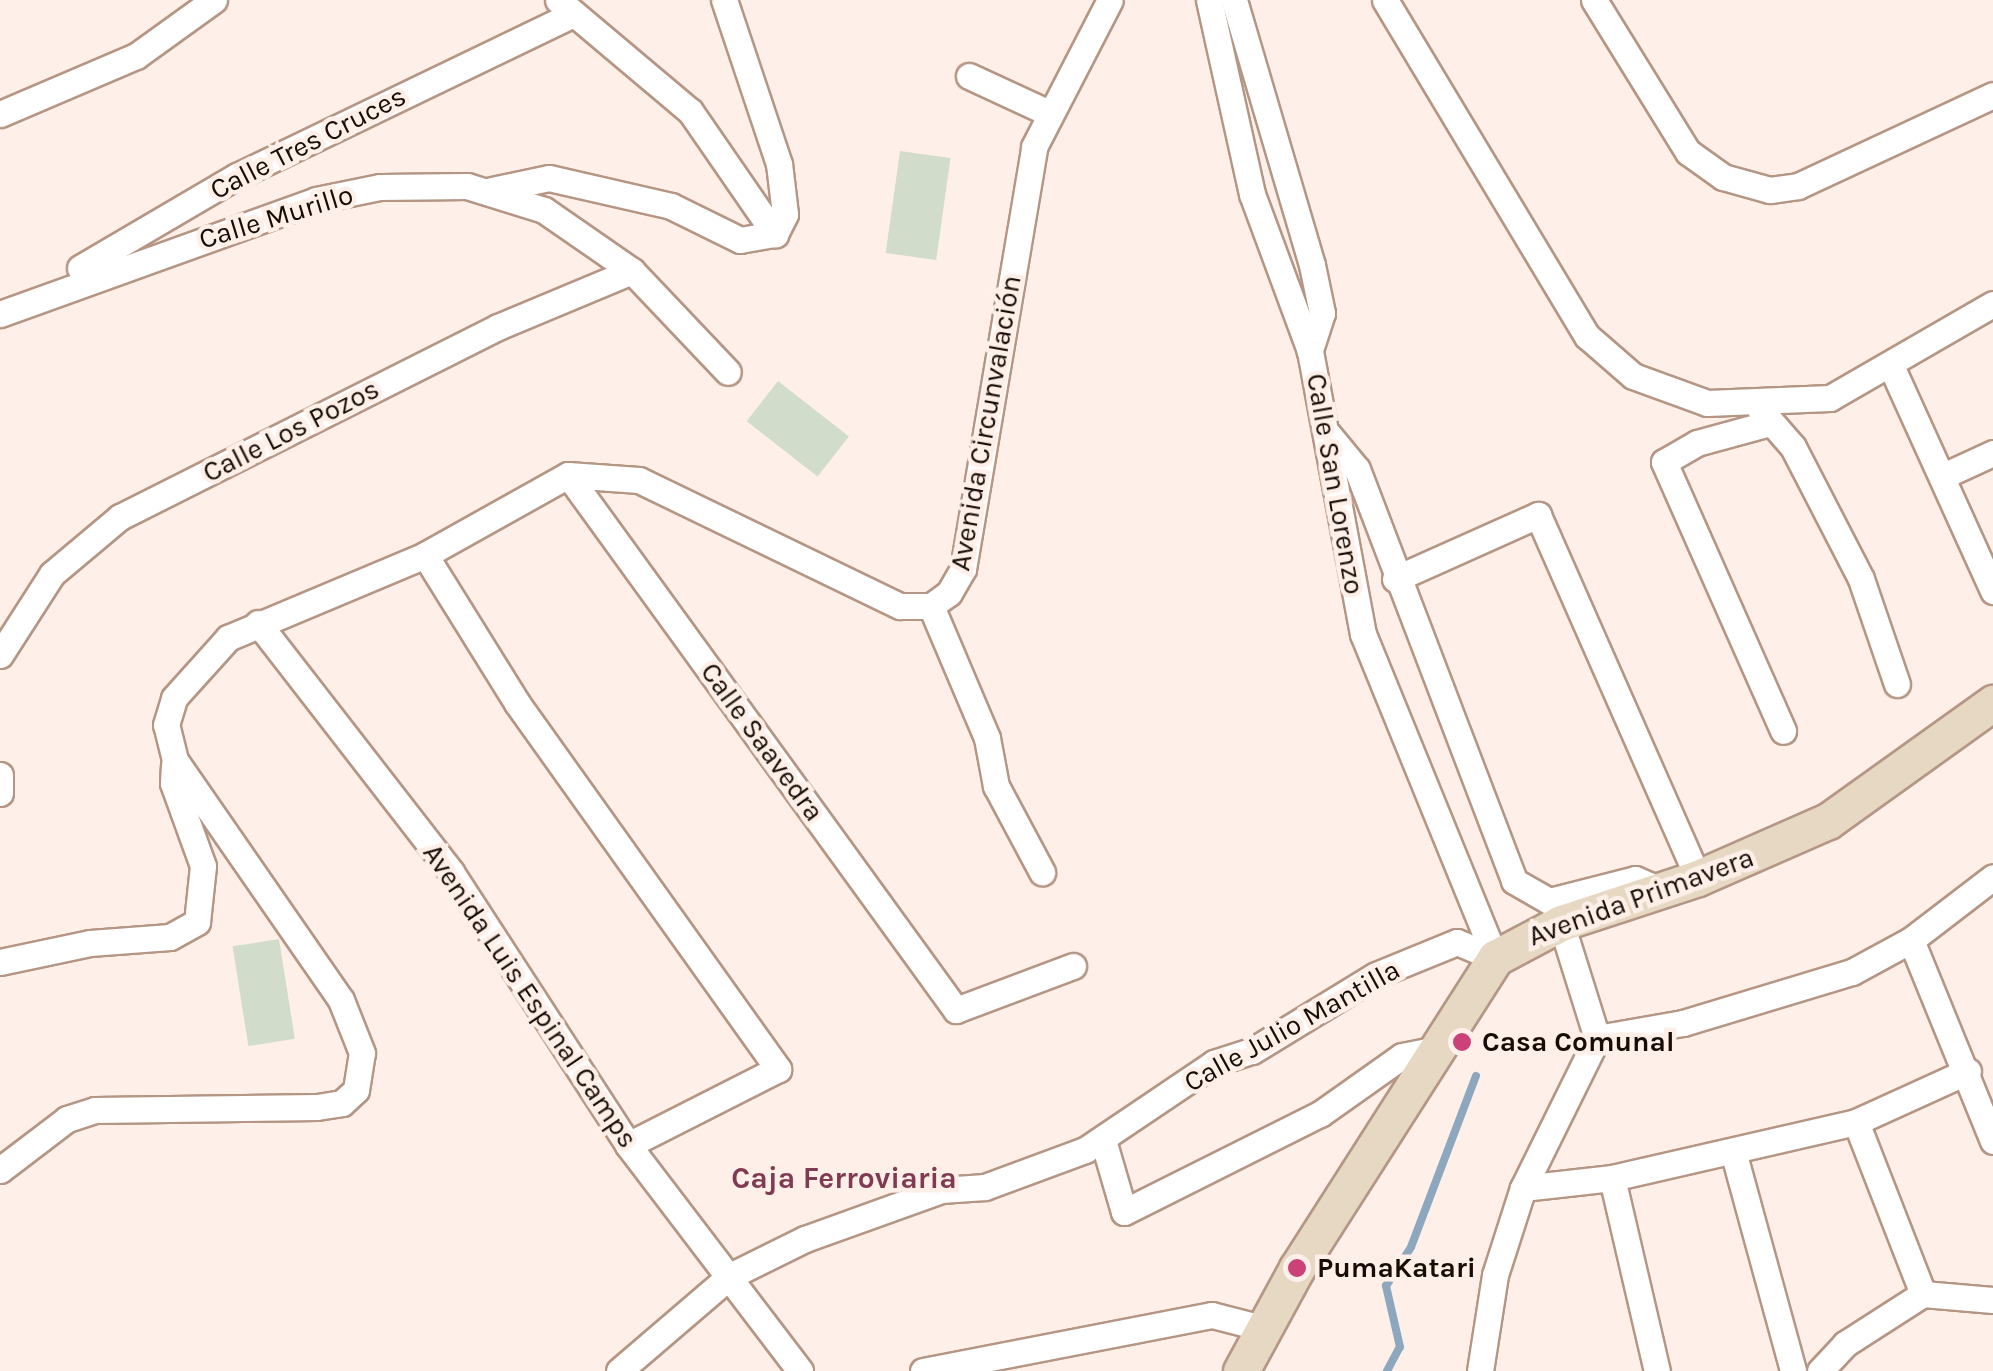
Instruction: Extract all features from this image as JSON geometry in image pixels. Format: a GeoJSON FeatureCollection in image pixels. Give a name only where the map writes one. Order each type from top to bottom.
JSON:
{"type":"FeatureCollection","features":[{"type":"Feature","properties":{"kind":"main road","name":"Avenida Primavera"},"geometry":{"type":"LineString","coordinates":[[1241,1371],[1433,1050],[1495,958],[1561,922],[1698,878],[1842,813],[1993,703]]}},
{"type":"Feature","properties":{"kind":"street"},"geometry":{"type":"LineString","coordinates":[[0,114],[136,56],[214,0]]}},
{"type":"Feature","properties":{"kind":"street"},"geometry":{"type":"LineString","coordinates":[[724,0],[779,164],[784,214],[775,234]]}},
{"type":"Feature","properties":{"kind":"street","name":"Avenida Circunvalación"},"geometry":{"type":"LineString","coordinates":[[568,474],[639,480],[900,606],[931,606],[963,570],[1024,181],[1047,112],[1110,0]]}},
{"type":"Feature","properties":{"kind":"street","name":"Calle San Lorenzo"},"geometry":{"type":"LineString","coordinates":[[1209,0],[1252,194],[1292,321],[1310,351],[1328,434],[1326,462],[1363,634],[1495,958]]}},
{"type":"Feature","properties":{"kind":"street"},"geometry":{"type":"LineString","coordinates":[[1234,0],[1312,265],[1322,313],[1310,351]]}},
{"type":"Feature","properties":{"kind":"street"},"geometry":{"type":"LineString","coordinates":[[1385,0],[1587,336],[1633,376],[1668,394],[1764,414],[1793,447],[1860,579],[1897,684]]}},
{"type":"Feature","properties":{"kind":"street"},"geometry":{"type":"LineString","coordinates":[[1594,0],[1688,152],[1722,178],[1770,190],[1798,186],[1993,95]]}},
{"type":"Feature","properties":{"kind":"street"},"geometry":{"type":"LineString","coordinates":[[566,7],[690,111],[775,234]]}},
{"type":"Feature","properties":{"kind":"street","name":"Calle Tres Cruces"},"geometry":{"type":"LineString","coordinates":[[0,314],[64,286],[86,263],[238,176],[566,7]]}},
{"type":"Feature","properties":{"kind":"street"},"geometry":{"type":"LineString","coordinates":[[968,76],[1047,112]]}},
{"type":"Feature","properties":{"kind":"street"},"geometry":{"type":"LineString","coordinates":[[492,190],[549,178],[671,206],[740,240],[775,234]]}},
{"type":"Feature","properties":{"kind":"street","name":"Calle Murillo"},"geometry":{"type":"LineString","coordinates":[[64,286],[316,200],[380,187],[492,190],[544,210],[632,271],[728,372]]}},
{"type":"Feature","properties":{"kind":"street","name":"Calle Los Pozos"},"geometry":{"type":"LineString","coordinates":[[0,655],[52,574],[120,517],[481,335],[632,271]]}},
{"type":"Feature","properties":{"kind":"street"},"geometry":{"type":"LineString","coordinates":[[1783,732],[1664,462],[1764,414],[1830,398],[1892,368],[1993,304]]}},
{"type":"Feature","properties":{"kind":"street"},"geometry":{"type":"LineString","coordinates":[[1892,368],[1993,591]]}},
{"type":"Feature","properties":{"kind":"street"},"geometry":{"type":"LineString","coordinates":[[1328,434],[1357,468],[1395,580],[1514,881],[1549,901],[1635,879],[1661,890]]}},
{"type":"Feature","properties":{"kind":"street"},"geometry":{"type":"LineString","coordinates":[[1944,476],[1993,453]]}},
{"type":"Feature","properties":{"kind":"street"},"geometry":{"type":"LineString","coordinates":[[0,1170],[50,1129],[95,1110],[317,1107],[342,1103],[359,1080],[362,1053],[341,1000],[175,760],[166,725],[174,698],[208,654],[258,623],[425,555],[568,474]]}},
{"type":"Feature","properties":{"kind":"street","name":"Calle Saavedra"},"geometry":{"type":"LineString","coordinates":[[568,474],[956,1010],[1073,966]]}},
{"type":"Feature","properties":{"kind":"street"},"geometry":{"type":"LineString","coordinates":[[1395,580],[1538,515],[1698,878]]}},
{"type":"Feature","properties":{"kind":"street"},"geometry":{"type":"LineString","coordinates":[[425,555],[517,704],[778,1068],[628,1145]]}},
{"type":"Feature","properties":{"kind":"street"},"geometry":{"type":"LineString","coordinates":[[931,606],[986,738],[996,786],[1042,872]]}},
{"type":"Feature","properties":{"kind":"street","name":"Avenida Luis Espinal Camps"},"geometry":{"type":"LineString","coordinates":[[258,623],[451,872],[628,1145],[800,1371]]}},
{"type":"Feature","properties":{"kind":"street"},"geometry":{"type":"LineString","coordinates":[[0,962],[90,943],[170,938],[197,922],[203,866],[172,783],[175,760]]}},
{"type":"Feature","properties":{"kind":"street"},"geometry":{"type":"LineString","coordinates":[[1598,1038],[1814,988],[1912,940],[1993,877]]}},
{"type":"Feature","properties":{"kind":"street"},"geometry":{"type":"LineString","coordinates":[[1480,1371],[1495,1275],[1523,1188],[1598,1038],[1561,922]]}},
{"type":"Feature","properties":{"kind":"street"},"geometry":{"type":"LineString","coordinates":[[1912,940],[1993,1141]]}},
{"type":"Feature","properties":{"kind":"street","name":"Calle Julio Mantilla"},"geometry":{"type":"LineString","coordinates":[[618,1371],[730,1276],[846,1220],[940,1190],[986,1188],[1103,1140],[1214,1062],[1252,1051],[1376,975],[1458,942],[1495,958]]}},
{"type":"Feature","properties":{"kind":"street"},"geometry":{"type":"LineString","coordinates":[[1103,1140],[1124,1212],[1284,1134],[1402,1056],[1433,1050]]}},
{"type":"Feature","properties":{"kind":"street"},"geometry":{"type":"LineString","coordinates":[[1523,1188],[1612,1178],[1856,1122],[1968,1071]]}},
{"type":"Feature","properties":{"kind":"street"},"geometry":{"type":"LineString","coordinates":[[1856,1122],[1923,1294]]}},
{"type":"Feature","properties":{"kind":"street"},"geometry":{"type":"LineString","coordinates":[[1734,1151],[1793,1371]]}},
{"type":"Feature","properties":{"kind":"street"},"geometry":{"type":"LineString","coordinates":[[1612,1178],[1657,1371]]}},
{"type":"Feature","properties":{"kind":"street"},"geometry":{"type":"LineString","coordinates":[[1820,1371],[1844,1344],[1923,1294],[1993,1300]]}},
{"type":"Feature","properties":{"kind":"street"},"geometry":{"type":"LineString","coordinates":[[923,1371],[1212,1316],[1266,1328]]}},
{"type":"Feature","properties":{"kind":"green space"},"geometry":{"type":"Polygon","coordinates":[[[900,151],[951,158],[936,260],[886,253],[900,151]]]}},
{"type":"Feature","properties":{"kind":"green space"},"geometry":{"type":"Polygon","coordinates":[[[778,381],[849,436],[818,477],[747,421],[778,381]]]}},
{"type":"Feature","properties":{"kind":"green space"},"geometry":{"type":"Polygon","coordinates":[[[279,939],[295,1039],[248,1046],[233,946],[279,939]]]}},
{"type":"Feature","properties":{"kind":"waterway"},"geometry":{"type":"LineString","coordinates":[[1387,1371],[1400,1347],[1386,1286],[1411,1247],[1476,1076]]}},
{"type":"Feature","properties":{"kind":"place","name":"Casa Comunal"},"geometry":{"type":"Point","coordinates":[1462,1042]}},
{"type":"Feature","properties":{"kind":"place","name":"PumaKatari"},"geometry":{"type":"Point","coordinates":[1297,1268]}},
{"type":"Feature","properties":{"kind":"district","name":"Caja Ferroviaria"},"geometry":{"type":"Point","coordinates":[844,1178]}}]}
